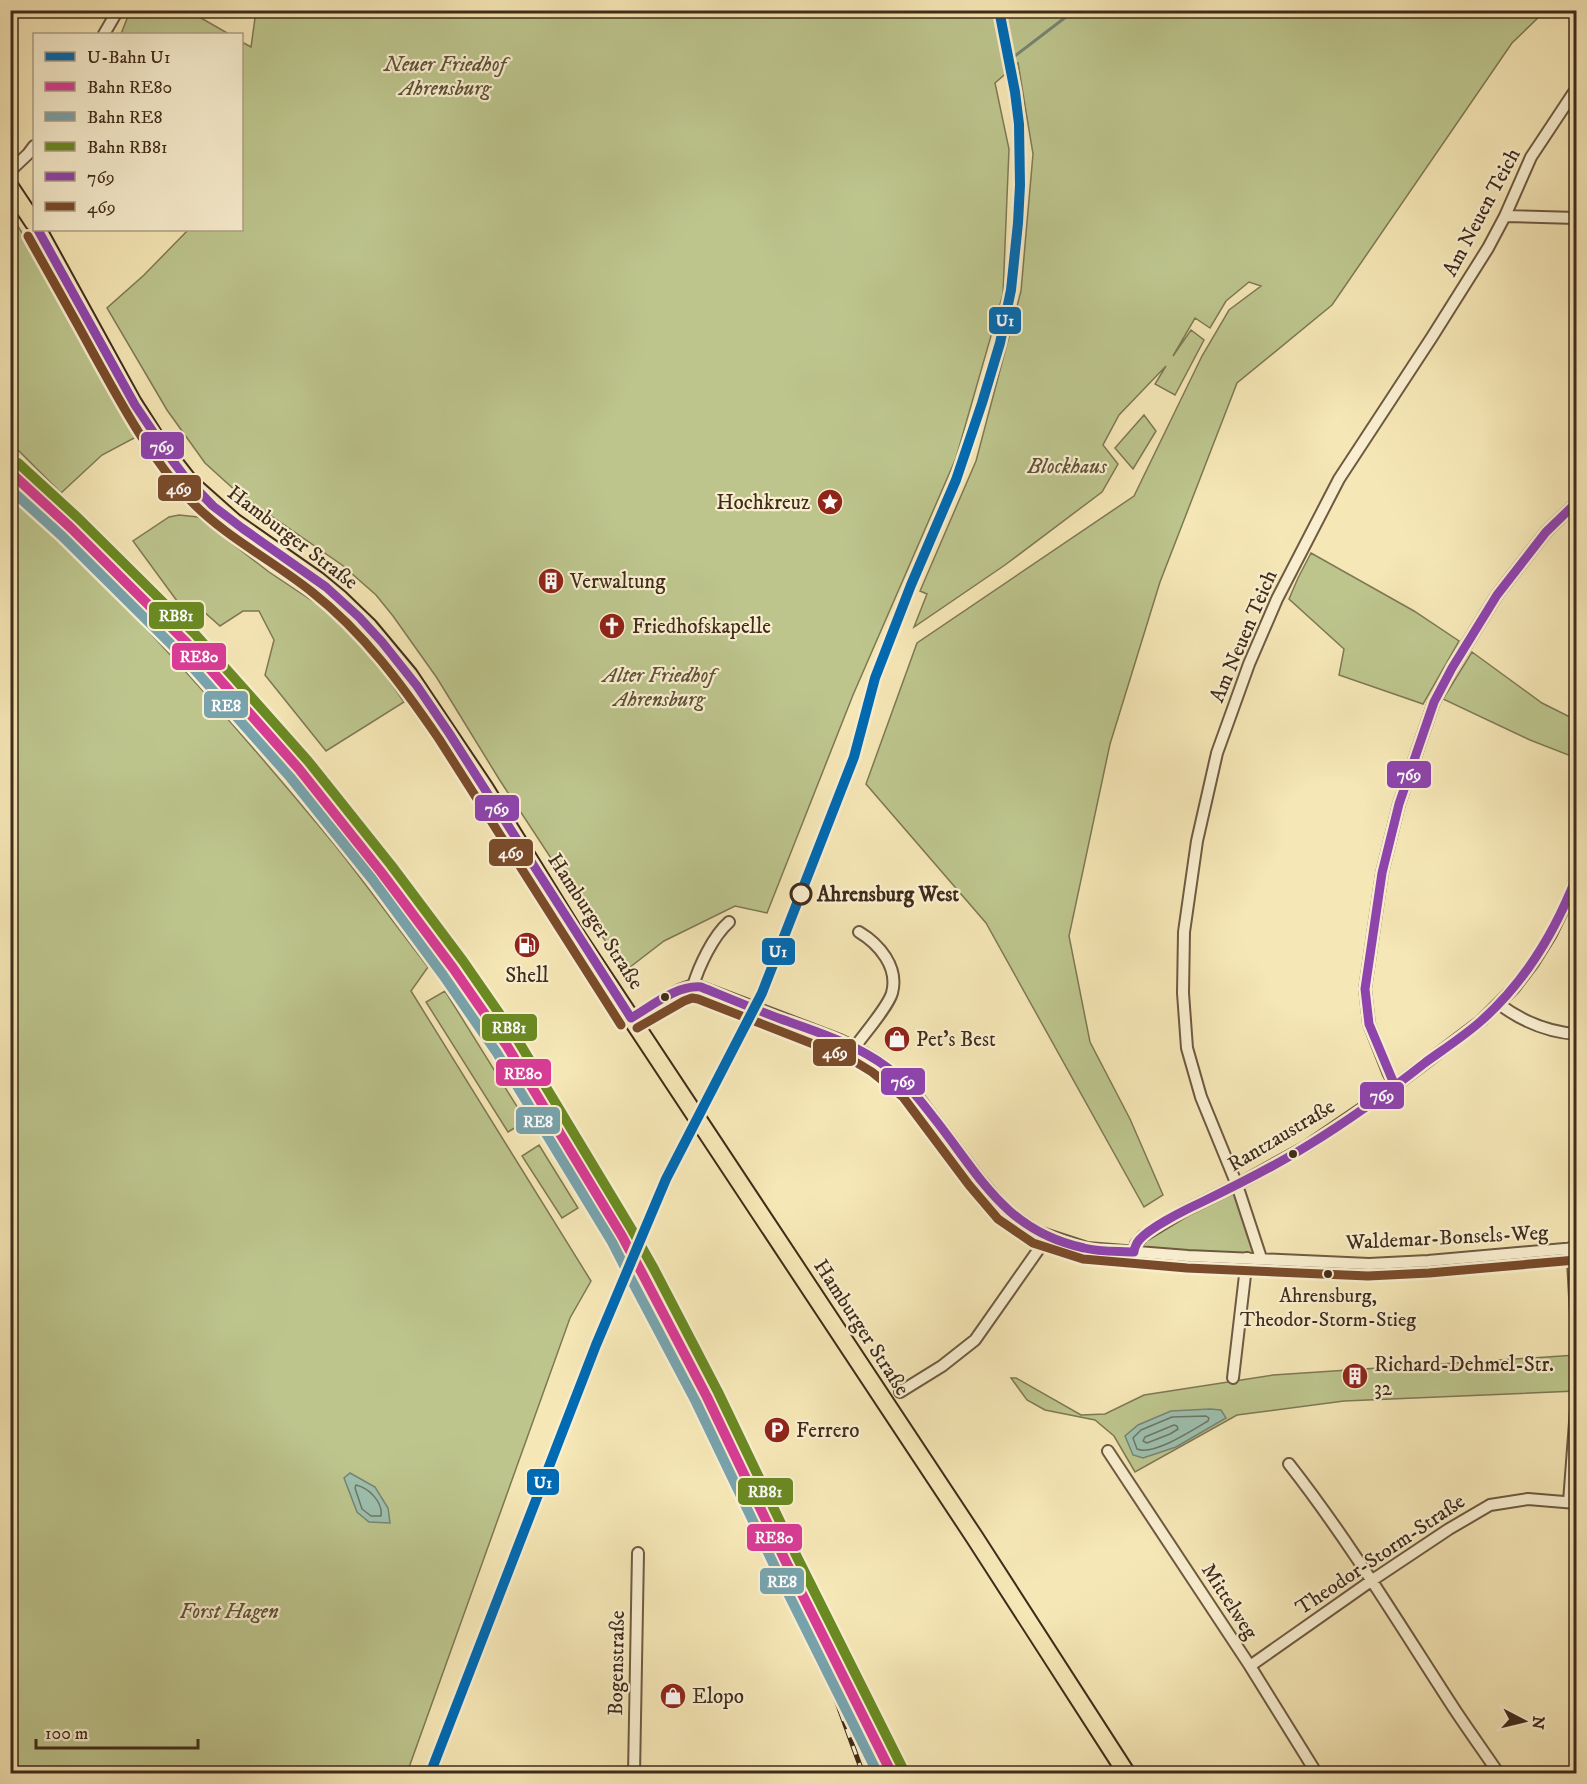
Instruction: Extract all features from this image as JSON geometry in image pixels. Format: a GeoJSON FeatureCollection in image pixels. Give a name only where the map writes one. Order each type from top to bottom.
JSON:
{"type":"FeatureCollection","features":[{"type":"Feature","properties":{"kind":"main road"},"geometry":{"type":"LineString","coordinates":[[10,187],[33,222]]}},
{"type":"Feature","properties":{"kind":"main road","name":"Hamburger Straße"},"geometry":{"type":"LineString","coordinates":[[39,231],[133,403],[158,442],[190,483],[234,522],[317,580],[348,606],[409,675],[481,782],[572,929],[975,1538],[1127,1773]]}},
{"type":"Feature","properties":{"kind":"street"},"geometry":{"type":"LineString","coordinates":[[105,33],[118,10]]}},
{"type":"Feature","properties":{"kind":"street","name":"Am Neuen Teich"},"geometry":{"type":"LineString","coordinates":[[1261,1258],[1237,1185],[1202,1097],[1187,1048],[1183,993],[1184,932],[1197,841],[1217,753],[1249,664],[1277,599],[1314,525],[1339,479],[1488,248],[1531,157],[1576,89]]}},
{"type":"Feature","properties":{"kind":"street"},"geometry":{"type":"LineString","coordinates":[[10,171],[33,147]]}},
{"type":"Feature","properties":{"kind":"street"},"geometry":{"type":"LineString","coordinates":[[1505,216],[1576,218]]}},
{"type":"Feature","properties":{"kind":"street"},"geometry":{"type":"LineString","coordinates":[[1395,1086],[1368,1024],[1365,989],[1382,873],[1400,804],[1434,702],[1452,668],[1497,595],[1546,532],[1576,503]]}},
{"type":"Feature","properties":{"kind":"street","name":"Rantzaustraße"},"geometry":{"type":"LineString","coordinates":[[1134,1252],[1136,1244],[1143,1236],[1184,1211],[1307,1146],[1395,1086],[1482,1021],[1515,988],[1533,963],[1551,934],[1576,878]]}},
{"type":"Feature","properties":{"kind":"street"},"geometry":{"type":"LineString","coordinates":[[631,1018],[679,990],[693,986],[699,969],[722,928],[729,922]]}},
{"type":"Feature","properties":{"kind":"street"},"geometry":{"type":"LineString","coordinates":[[855,1047],[888,1002],[893,981],[889,962],[884,954],[870,938],[859,932]]}},
{"type":"Feature","properties":{"kind":"street","name":"Waldemar-Bonsels-Weg"},"geometry":{"type":"LineString","coordinates":[[693,986],[701,987],[855,1047],[888,1068],[912,1089],[1006,1210],[1025,1224],[1048,1236],[1087,1248],[1377,1264],[1573,1248]]}},
{"type":"Feature","properties":{"kind":"street"},"geometry":{"type":"LineString","coordinates":[[1499,1004],[1526,1021],[1559,1033],[1576,1034]]}},
{"type":"Feature","properties":{"kind":"street"},"geometry":{"type":"LineString","coordinates":[[900,1392],[942,1366],[975,1340],[1048,1236]]}},
{"type":"Feature","properties":{"kind":"street"},"geometry":{"type":"LineString","coordinates":[[1573,1248],[1576,1315]]}},
{"type":"Feature","properties":{"kind":"street"},"geometry":{"type":"LineString","coordinates":[[1233,1378],[1247,1258]]}},
{"type":"Feature","properties":{"kind":"street"},"geometry":{"type":"LineString","coordinates":[[1573,1503],[1576,1409]]}},
{"type":"Feature","properties":{"kind":"street","name":"Mittelweg"},"geometry":{"type":"LineString","coordinates":[[1108,1451],[1250,1666],[1317,1773]]}},
{"type":"Feature","properties":{"kind":"street"},"geometry":{"type":"LineString","coordinates":[[1289,1464],[1312,1494],[1499,1773]]}},
{"type":"Feature","properties":{"kind":"street","name":"Theodor-Storm-Straße"},"geometry":{"type":"LineString","coordinates":[[1250,1666],[1371,1581],[1449,1529],[1490,1505],[1528,1499],[1573,1503]]}},
{"type":"Feature","properties":{"kind":"street","name":"Bogenstraße"},"geometry":{"type":"LineString","coordinates":[[634,1773],[638,1553]]}},
{"type":"Feature","properties":{"kind":"green space"},"geometry":{"type":"Polygon","coordinates":[[[130,11],[189,11],[227,33],[121,33],[130,11]]]}},
{"type":"Feature","properties":{"kind":"green space"},"geometry":{"type":"Polygon","coordinates":[[[256,11],[1545,11],[1512,43],[1332,305],[1237,383],[1160,582],[1110,744],[1069,936],[1090,1042],[1130,1119],[1163,1195],[1144,1207],[986,923],[866,784],[917,643],[1134,496],[1202,356],[1229,310],[1261,286],[1249,282],[1226,301],[1210,328],[1195,318],[1173,356],[1191,330],[1204,340],[1175,395],[1155,384],[1166,366],[1119,415],[1103,445],[1118,464],[1102,492],[1005,565],[914,627],[927,594],[920,591],[976,461],[1021,291],[1033,154],[1018,63],[995,83],[1009,149],[1003,294],[956,458],[853,695],[767,913],[735,906],[664,941],[625,971],[499,779],[437,678],[393,616],[376,595],[342,565],[238,493],[205,463],[167,410],[107,308],[144,275],[187,231],[243,231],[243,43],[251,47],[256,11]]]}},
{"type":"Feature","properties":{"kind":"green space"},"geometry":{"type":"Polygon","coordinates":[[[10,212],[138,436],[102,455],[61,493],[11,443],[10,212]]]}},
{"type":"Feature","properties":{"kind":"green space"},"geometry":{"type":"Polygon","coordinates":[[[1144,415],[1156,431],[1133,469],[1115,448],[1144,415]]]}},
{"type":"Feature","properties":{"kind":"green space","name":"Forst Hagen"},"geometry":{"type":"Polygon","coordinates":[[[10,493],[96,576],[218,708],[334,844],[428,967],[411,991],[591,1281],[570,1318],[407,1773],[11,1773],[10,493]]]}},
{"type":"Feature","properties":{"kind":"green space"},"geometry":{"type":"Polygon","coordinates":[[[179,515],[198,517],[269,572],[323,608],[361,639],[404,702],[326,751],[265,675],[274,640],[259,611],[243,611],[220,626],[203,611],[180,605],[133,541],[169,517],[179,515]]]}},
{"type":"Feature","properties":{"kind":"green space"},"geometry":{"type":"Polygon","coordinates":[[[1311,553],[1414,611],[1459,641],[1423,704],[1339,675],[1344,649],[1289,599],[1311,553]]]}},
{"type":"Feature","properties":{"kind":"green space"},"geometry":{"type":"Polygon","coordinates":[[[1472,652],[1542,703],[1576,720],[1576,758],[1530,740],[1443,699],[1472,652]]]}},
{"type":"Feature","properties":{"kind":"green space"},"geometry":{"type":"Polygon","coordinates":[[[445,991],[526,1121],[508,1132],[426,1002],[445,991]]]}},
{"type":"Feature","properties":{"kind":"green space"},"geometry":{"type":"Polygon","coordinates":[[[539,1145],[578,1208],[562,1218],[522,1156],[539,1145]]]}},
{"type":"Feature","properties":{"kind":"green space"},"geometry":{"type":"Polygon","coordinates":[[[1233,1189],[1255,1254],[1139,1250],[1141,1241],[1233,1189]]]}},
{"type":"Feature","properties":{"kind":"green space"},"geometry":{"type":"Polygon","coordinates":[[[1576,1355],[1576,1391],[1344,1401],[1237,1415],[1135,1472],[1114,1436],[1095,1420],[1045,1410],[1027,1400],[1011,1378],[1016,1378],[1081,1415],[1105,1414],[1144,1395],[1273,1375],[1576,1355]]]}},
{"type":"Feature","properties":{"kind":"water"},"geometry":{"type":"Polygon","coordinates":[[[1221,1410],[1226,1418],[1176,1447],[1143,1458],[1133,1455],[1125,1436],[1138,1425],[1171,1411],[1221,1410]]]}},
{"type":"Feature","properties":{"kind":"water"},"geometry":{"type":"Polygon","coordinates":[[[350,1473],[375,1487],[388,1508],[390,1523],[369,1522],[357,1512],[344,1478],[350,1473]]]}},
{"type":"Feature","properties":{"kind":"waterway"},"geometry":{"type":"LineString","coordinates":[[1015,56],[1075,10]]}},
{"type":"Feature","properties":{"kind":"railway"},"geometry":{"type":"LineString","coordinates":[[785,1560],[862,1771]]}},
{"type":"Feature","properties":{"kind":"railway"},"geometry":{"type":"LineString","coordinates":[[836,1680],[884,1774]]}},
{"type":"Feature","properties":{"kind":"metro line","name":"U1"},"geometry":{"type":"LineString","coordinates":[[430,1774],[596,1345],[666,1179],[762,993],[854,757],[875,678],[911,585],[956,480],[982,403],[1000,343],[1011,290],[1020,185],[1019,124],[999,10]]}},
{"type":"Feature","properties":{"kind":"rail line","name":"RB81"},"geometry":{"type":"LineString","coordinates":[[18,463],[78,518],[195,634],[308,761],[391,865],[463,961],[517,1039],[654,1269],[718,1392],[903,1769]]}},
{"type":"Feature","properties":{"kind":"rail line","name":"RE80"},"geometry":{"type":"LineString","coordinates":[[10,472],[70,527],[187,643],[299,769],[381,872],[453,968],[507,1046],[622,1236],[643,1275],[707,1397],[892,1774]]}},
{"type":"Feature","properties":{"kind":"rail line","name":"RE8"},"geometry":{"type":"LineString","coordinates":[[10,489],[62,536],[178,651],[290,777],[372,879],[497,1053],[612,1242],[696,1402],[878,1774]]}},
{"type":"Feature","properties":{"kind":"transit line","name":"769"},"geometry":{"type":"LineString","coordinates":[[39,231],[135,405],[172,460],[213,506],[326,587],[382,642],[417,686],[449,733],[631,1018]]}},
{"type":"Feature","properties":{"kind":"transit line","name":"469"},"geometry":{"type":"LineString","coordinates":[[28,236],[125,409],[161,465],[203,513],[233,537],[312,592],[349,625],[381,661],[439,739],[621,1025]]}},
{"type":"Feature","properties":{"kind":"transit line","name":"769"},"geometry":{"type":"LineString","coordinates":[[1395,1086],[1369,1024],[1365,989],[1382,873],[1399,804],[1434,702],[1452,668],[1497,595],[1546,532],[1576,503]]}},
{"type":"Feature","properties":{"kind":"transit line","name":"769"},"geometry":{"type":"LineString","coordinates":[[1134,1252],[1141,1238],[1157,1226],[1294,1154],[1353,1116],[1474,1027],[1497,1006],[1525,973],[1548,937],[1576,878]]}},
{"type":"Feature","properties":{"kind":"transit line","name":"769"},"geometry":{"type":"LineString","coordinates":[[631,1018],[682,989],[701,987],[850,1045],[888,1068],[907,1085],[981,1180],[1014,1215],[1034,1229],[1057,1240],[1090,1249],[1134,1252]]}},
{"type":"Feature","properties":{"kind":"transit line","name":"469"},"geometry":{"type":"LineString","coordinates":[[637,1028],[692,998],[849,1058],[872,1072],[903,1097],[969,1185],[998,1219],[1033,1243],[1083,1259],[1187,1268],[1368,1276],[1576,1260]]}},
{"type":"Feature","properties":{"kind":"place","name":"Hochkreuz"},"geometry":{"type":"Point","coordinates":[830,502]}},
{"type":"Feature","properties":{"kind":"place","name":"Verwaltung"},"geometry":{"type":"Point","coordinates":[551,581]}},
{"type":"Feature","properties":{"kind":"place","name":"Friedhofskapelle"},"geometry":{"type":"Point","coordinates":[612,626]}},
{"type":"Feature","properties":{"kind":"place","name":"Ahrensburg West"},"geometry":{"type":"Point","coordinates":[801,894]}},
{"type":"Feature","properties":{"kind":"place","name":"Shell"},"geometry":{"type":"Point","coordinates":[527,945]}},
{"type":"Feature","properties":{"kind":"place","name":"Pet's Best"},"geometry":{"type":"Point","coordinates":[897,1039]}},
{"type":"Feature","properties":{"kind":"place","name":"Ahrensburg, Theodor-Storm-Stieg"},"geometry":{"type":"Point","coordinates":[1328,1274]}},
{"type":"Feature","properties":{"kind":"place","name":"Richard-Dehmel-Str. 32"},"geometry":{"type":"Point","coordinates":[1355,1376]}},
{"type":"Feature","properties":{"kind":"place","name":"Ferrero"},"geometry":{"type":"Point","coordinates":[777,1430]}},
{"type":"Feature","properties":{"kind":"place","name":"Elopo"},"geometry":{"type":"Point","coordinates":[673,1696]}},
{"type":"Feature","properties":{"kind":"park label","name":"Neuer Friedhof Ahrensburg"},"geometry":{"type":"Point","coordinates":[445,76]}},
{"type":"Feature","properties":{"kind":"park label","name":"Blockhaus"},"geometry":{"type":"Point","coordinates":[1067,466]}},
{"type":"Feature","properties":{"kind":"park label","name":"Alter Friedhof Ahrensburg"},"geometry":{"type":"Point","coordinates":[659,687]}}]}
